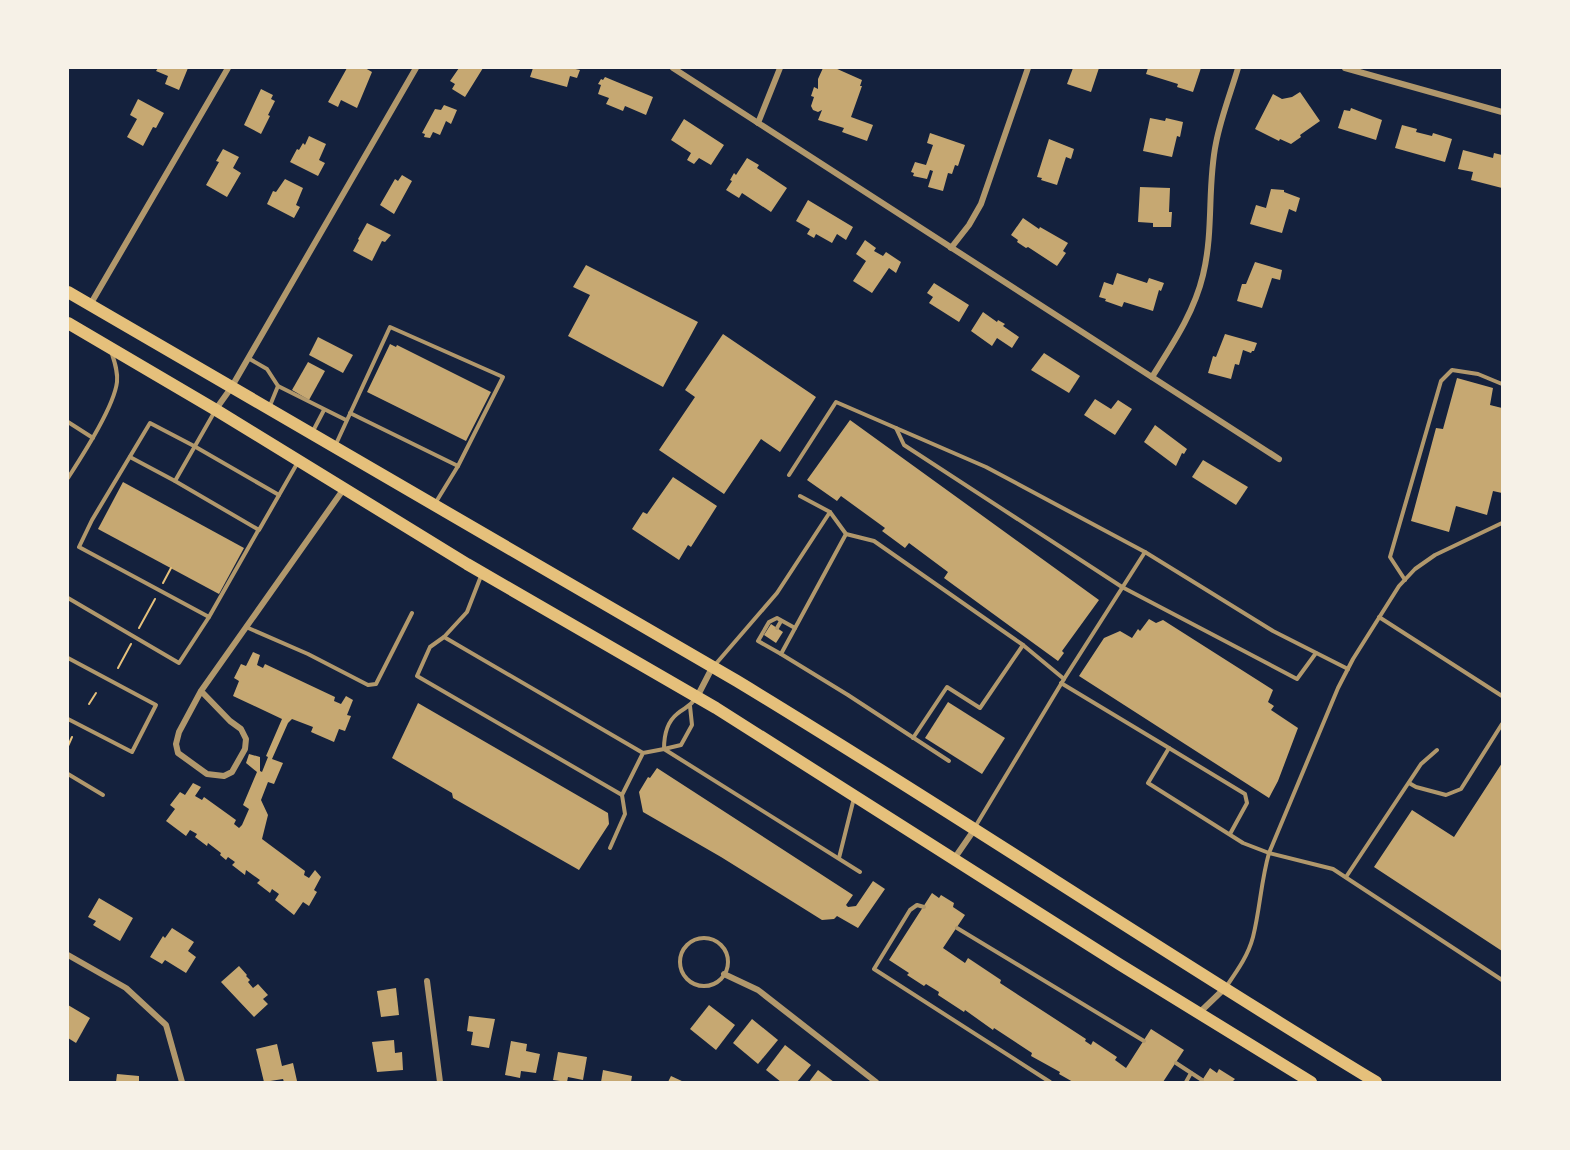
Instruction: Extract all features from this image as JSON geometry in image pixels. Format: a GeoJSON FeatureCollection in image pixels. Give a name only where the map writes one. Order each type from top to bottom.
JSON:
{"type":"FeatureCollection","features":[{"type":"Feature","properties":{"kind":"main road"},"geometry":{"type":"LineString","coordinates":[[68,292],[713,666],[818,730],[1224,990],[1376,1083]]}},
{"type":"Feature","properties":{"kind":"main road"},"geometry":{"type":"LineString","coordinates":[[68,323],[216,410],[343,490],[694,701],[855,795],[1311,1083]]}},
{"type":"Feature","properties":{"kind":"street"},"geometry":{"type":"LineString","coordinates":[[90,305],[228,68]]}},
{"type":"Feature","properties":{"kind":"street"},"geometry":{"type":"LineString","coordinates":[[216,410],[231,388],[416,68]]}},
{"type":"Feature","properties":{"kind":"street"},"geometry":{"type":"LineString","coordinates":[[673,68],[1279,459]]}},
{"type":"Feature","properties":{"kind":"street"},"geometry":{"type":"LineString","coordinates":[[758,123],[780,68]]}},
{"type":"Feature","properties":{"kind":"street"},"geometry":{"type":"LineString","coordinates":[[951,248],[969,225],[981,204],[1028,68]]}},
{"type":"Feature","properties":{"kind":"street"},"geometry":{"type":"LineString","coordinates":[[1152,377],[1181,331],[1196,299],[1203,276],[1211,234],[1212,174],[1216,142],[1238,68]]}},
{"type":"Feature","properties":{"kind":"street"},"geometry":{"type":"LineString","coordinates":[[1345,68],[1503,112]]}},
{"type":"Feature","properties":{"kind":"street"},"geometry":{"type":"LineString","coordinates":[[201,691],[230,721],[242,729],[246,739],[232,772],[224,776],[207,774],[178,753],[176,744],[179,732],[201,691],[343,490]]}},
{"type":"Feature","properties":{"kind":"street"},"geometry":{"type":"LineString","coordinates":[[694,701],[713,666]]}},
{"type":"Feature","properties":{"kind":"street"},"geometry":{"type":"LineString","coordinates":[[954,859],[974,830]]}},
{"type":"Feature","properties":{"kind":"street"},"geometry":{"type":"LineString","coordinates":[[68,955],[126,988],[166,1025],[182,1083]]}},
{"type":"Feature","properties":{"kind":"street"},"geometry":{"type":"LineString","coordinates":[[724,974],[758,990],[876,1083]]}},
{"type":"Feature","properties":{"kind":"street"},"geometry":{"type":"LineString","coordinates":[[427,981],[440,1083]]}},
{"type":"Feature","properties":{"kind":"street"},"geometry":{"type":"LineString","coordinates":[[1199,1014],[1224,990]]}},
{"type":"Feature","properties":{"kind":"lane"},"geometry":{"type":"LineString","coordinates":[[334,447],[390,327],[503,377],[458,466],[434,505]]}},
{"type":"Feature","properties":{"kind":"lane"},"geometry":{"type":"LineString","coordinates":[[68,478],[69,471],[93,438],[114,394],[117,381],[116,367],[110,348]]}},
{"type":"Feature","properties":{"kind":"lane"},"geometry":{"type":"LineString","coordinates":[[248,358],[267,369],[278,386],[346,420]]}},
{"type":"Feature","properties":{"kind":"lane"},"geometry":{"type":"LineString","coordinates":[[1405,580],[1390,557],[1441,381],[1452,370],[1478,374],[1503,384]]}},
{"type":"Feature","properties":{"kind":"lane"},"geometry":{"type":"LineString","coordinates":[[268,409],[278,386]]}},
{"type":"Feature","properties":{"kind":"lane"},"geometry":{"type":"LineString","coordinates":[[789,475],[836,402],[986,467],[1145,552],[1273,631],[1348,669]]}},
{"type":"Feature","properties":{"kind":"lane"},"geometry":{"type":"LineString","coordinates":[[175,481],[216,410]]}},
{"type":"Feature","properties":{"kind":"lane"},"geometry":{"type":"LineString","coordinates":[[312,434],[324,410]]}},
{"type":"Feature","properties":{"kind":"lane"},"geometry":{"type":"LineString","coordinates":[[350,413],[458,466]]}},
{"type":"Feature","properties":{"kind":"lane"},"geometry":{"type":"LineString","coordinates":[[68,422],[93,438]]}},
{"type":"Feature","properties":{"kind":"lane"},"geometry":{"type":"LineString","coordinates":[[209,617],[79,547],[92,520],[150,423],[279,495]]}},
{"type":"Feature","properties":{"kind":"lane"},"geometry":{"type":"LineString","coordinates":[[896,428],[904,445],[1122,587],[1297,679],[1316,652]]}},
{"type":"Feature","properties":{"kind":"lane"},"geometry":{"type":"LineString","coordinates":[[130,457],[259,529]]}},
{"type":"Feature","properties":{"kind":"lane"},"geometry":{"type":"LineString","coordinates":[[68,598],[179,663],[209,617],[298,462]]}},
{"type":"Feature","properties":{"kind":"lane"},"geometry":{"type":"LineString","coordinates":[[801,496],[830,512],[846,534],[874,541],[1023,645],[1062,681],[1237,788],[1245,795],[1247,803],[1230,834]]}},
{"type":"Feature","properties":{"kind":"lane"},"geometry":{"type":"LineString","coordinates":[[713,666],[777,593],[830,512]]}},
{"type":"Feature","properties":{"kind":"lane"},"geometry":{"type":"LineString","coordinates":[[1224,990],[1242,964],[1253,938],[1262,877],[1269,853],[1336,691],[1379,617],[1415,568],[1435,555],[1503,523]]}},
{"type":"Feature","properties":{"kind":"lane"},"geometry":{"type":"LineString","coordinates":[[781,654],[846,534]]}},
{"type":"Feature","properties":{"kind":"lane"},"geometry":{"type":"LineString","coordinates":[[974,830],[1062,681],[1145,552]]}},
{"type":"Feature","properties":{"kind":"lane"},"geometry":{"type":"LineString","coordinates":[[482,573],[467,612],[444,637],[430,647],[417,676],[622,795]]}},
{"type":"Feature","properties":{"kind":"lane"},"geometry":{"type":"LineString","coordinates":[[246,627],[308,654],[368,685],[376,684],[412,613]]}},
{"type":"Feature","properties":{"kind":"lane"},"geometry":{"type":"LineString","coordinates":[[1379,617],[1503,696]]}},
{"type":"Feature","properties":{"kind":"lane"},"geometry":{"type":"LineString","coordinates":[[795,628],[777,618],[768,622],[758,641],[949,761]]}},
{"type":"Feature","properties":{"kind":"lane"},"geometry":{"type":"LineString","coordinates":[[777,628],[781,621]]}},
{"type":"Feature","properties":{"kind":"lane"},"geometry":{"type":"LineString","coordinates":[[444,637],[643,753],[681,746],[692,725],[694,701]]}},
{"type":"Feature","properties":{"kind":"lane"},"geometry":{"type":"LineString","coordinates":[[766,645],[770,639]]}},
{"type":"Feature","properties":{"kind":"lane"},"geometry":{"type":"LineString","coordinates":[[913,738],[947,687],[980,708],[1023,645]]}},
{"type":"Feature","properties":{"kind":"lane"},"geometry":{"type":"LineString","coordinates":[[68,658],[156,705],[132,752],[68,719]]}},
{"type":"Feature","properties":{"kind":"lane"},"geometry":{"type":"LineString","coordinates":[[664,749],[663,736],[676,714],[694,701]]}},
{"type":"Feature","properties":{"kind":"lane"},"geometry":{"type":"LineString","coordinates":[[1409,783],[1446,795],[1461,789],[1503,724]]}},
{"type":"Feature","properties":{"kind":"lane"},"geometry":{"type":"LineString","coordinates":[[1169,748],[1148,783],[1243,843],[1269,853],[1333,869],[1503,980]]}},
{"type":"Feature","properties":{"kind":"lane"},"geometry":{"type":"LineString","coordinates":[[664,749],[860,872]]}},
{"type":"Feature","properties":{"kind":"lane"},"geometry":{"type":"LineString","coordinates":[[1346,877],[1421,764],[1437,750]]}},
{"type":"Feature","properties":{"kind":"lane"},"geometry":{"type":"LineString","coordinates":[[610,848],[625,814],[622,795],[643,753]]}},
{"type":"Feature","properties":{"kind":"lane"},"geometry":{"type":"LineString","coordinates":[[68,774],[103,795]]}},
{"type":"Feature","properties":{"kind":"lane"},"geometry":{"type":"LineString","coordinates":[[839,858],[855,795]]}},
{"type":"Feature","properties":{"kind":"lane"},"geometry":{"type":"LineString","coordinates":[[924,907],[917,905],[910,910],[874,969],[1050,1083]]}},
{"type":"Feature","properties":{"kind":"lane"},"geometry":{"type":"LineString","coordinates":[[957,928],[1144,1041]]}},
{"type":"Feature","properties":{"kind":"lane"},"geometry":{"type":"LineString","coordinates":[[704,938],[719,944],[727,958],[724,974],[713,984],[699,985],[692,982],[682,971],[680,964],[683,949],[696,939],[704,938]]}},
{"type":"Feature","properties":{"kind":"lane"},"geometry":{"type":"LineString","coordinates":[[1176,1063],[1202,1080]]}},
{"type":"Feature","properties":{"kind":"lane"},"geometry":{"type":"LineString","coordinates":[[1186,1083],[1191,1073]]}},
{"type":"Feature","properties":{"kind":"path"},"geometry":{"type":"LineString","coordinates":[[161,588],[171,568]]}},
{"type":"Feature","properties":{"kind":"path"},"geometry":{"type":"LineString","coordinates":[[140,628],[155,598]]}},
{"type":"Feature","properties":{"kind":"path"},"geometry":{"type":"LineString","coordinates":[[118,668],[134,638]]}},
{"type":"Feature","properties":{"kind":"path"},"geometry":{"type":"LineString","coordinates":[[89,704],[96,693]]}},
{"type":"Feature","properties":{"kind":"path"},"geometry":{"type":"LineString","coordinates":[[68,746],[72,737]]}},
{"type":"Feature","properties":{"kind":"building"},"geometry":{"type":"Polygon","coordinates":[[[158,68],[188,68],[179,90],[165,84],[168,76],[156,71],[158,68]]]}},
{"type":"Feature","properties":{"kind":"building"},"geometry":{"type":"Polygon","coordinates":[[[347,68],[365,68],[372,72],[357,108],[341,100],[338,107],[328,102],[347,68]]]}},
{"type":"Feature","properties":{"kind":"building"},"geometry":{"type":"Polygon","coordinates":[[[459,68],[483,68],[465,97],[452,89],[455,84],[450,81],[459,68]]]}},
{"type":"Feature","properties":{"kind":"building"},"geometry":{"type":"Polygon","coordinates":[[[533,68],[580,70],[577,78],[570,76],[567,87],[530,77],[533,68]]]}},
{"type":"Feature","properties":{"kind":"building"},"geometry":{"type":"Polygon","coordinates":[[[823,68],[835,68],[862,80],[851,117],[873,125],[867,141],[842,132],[844,128],[818,120],[822,110],[818,112],[813,110],[811,106],[814,97],[811,96],[814,87],[818,89],[818,79],[823,68]]]}},
{"type":"Feature","properties":{"kind":"building"},"geometry":{"type":"Polygon","coordinates":[[[1073,68],[1099,68],[1091,92],[1067,84],[1073,68]]]}},
{"type":"Feature","properties":{"kind":"building"},"geometry":{"type":"Polygon","coordinates":[[[1148,68],[1201,68],[1193,92],[1177,87],[1178,84],[1146,74],[1148,68]]]}},
{"type":"Feature","properties":{"kind":"building"},"geometry":{"type":"Polygon","coordinates":[[[605,77],[653,97],[646,115],[625,106],[623,111],[606,104],[609,98],[598,94],[601,85],[598,84],[605,77]]]}},
{"type":"Feature","properties":{"kind":"building"},"geometry":{"type":"Polygon","coordinates":[[[261,89],[273,95],[271,99],[275,101],[261,134],[244,125],[261,89]]]}},
{"type":"Feature","properties":{"kind":"building"},"geometry":{"type":"Polygon","coordinates":[[[1300,92],[1320,121],[1300,135],[1301,137],[1291,144],[1280,139],[1279,141],[1255,129],[1273,94],[1282,99],[1300,92]]]}},
{"type":"Feature","properties":{"kind":"building"},"geometry":{"type":"Polygon","coordinates":[[[138,99],[164,113],[143,146],[127,137],[137,119],[130,115],[138,99]]]}},
{"type":"Feature","properties":{"kind":"building"},"geometry":{"type":"Polygon","coordinates":[[[444,105],[457,110],[451,124],[446,121],[440,135],[433,132],[430,138],[424,137],[425,134],[422,133],[435,109],[441,110],[444,105]]]}},
{"type":"Feature","properties":{"kind":"building"},"geometry":{"type":"Polygon","coordinates":[[[1351,108],[1382,120],[1376,140],[1338,128],[1344,110],[1350,111],[1351,108]]]}},
{"type":"Feature","properties":{"kind":"building"},"geometry":{"type":"Polygon","coordinates":[[[1150,118],[1165,121],[1166,118],[1183,122],[1172,157],[1143,151],[1150,118]]]}},
{"type":"Feature","properties":{"kind":"building"},"geometry":{"type":"Polygon","coordinates":[[[684,119],[724,145],[711,165],[699,158],[694,164],[687,160],[691,153],[671,140],[684,119]]]}},
{"type":"Feature","properties":{"kind":"building"},"geometry":{"type":"Polygon","coordinates":[[[1402,125],[1417,129],[1416,132],[1432,136],[1433,133],[1452,139],[1445,162],[1395,148],[1402,125]]]}},
{"type":"Feature","properties":{"kind":"building"},"geometry":{"type":"Polygon","coordinates":[[[930,133],[965,145],[958,166],[955,165],[952,174],[948,173],[943,191],[928,187],[933,171],[930,170],[927,179],[913,176],[914,173],[911,172],[915,162],[926,165],[933,145],[927,143],[930,133]]]}},
{"type":"Feature","properties":{"kind":"building"},"geometry":{"type":"Polygon","coordinates":[[[309,136],[326,144],[319,160],[325,163],[318,176],[290,162],[297,149],[299,150],[303,143],[305,145],[309,136]]]}},
{"type":"Feature","properties":{"kind":"building"},"geometry":{"type":"Polygon","coordinates":[[[1049,139],[1074,149],[1071,159],[1066,157],[1057,185],[1037,177],[1049,139]]]}},
{"type":"Feature","properties":{"kind":"building"},"geometry":{"type":"Polygon","coordinates":[[[223,149],[239,157],[233,168],[241,173],[227,197],[206,185],[219,162],[216,161],[223,149]]]}},
{"type":"Feature","properties":{"kind":"building"},"geometry":{"type":"Polygon","coordinates":[[[1463,150],[1493,158],[1494,153],[1502,155],[1502,188],[1471,180],[1473,172],[1458,169],[1463,150]]]}},
{"type":"Feature","properties":{"kind":"building"},"geometry":{"type":"Polygon","coordinates":[[[747,158],[759,165],[757,168],[787,188],[771,212],[742,193],[739,198],[726,190],[734,173],[736,175],[747,158]]]}},
{"type":"Feature","properties":{"kind":"building"},"geometry":{"type":"Polygon","coordinates":[[[402,175],[412,181],[394,214],[380,205],[395,179],[398,181],[402,175]]]}},
{"type":"Feature","properties":{"kind":"building"},"geometry":{"type":"Polygon","coordinates":[[[285,179],[303,188],[296,205],[300,207],[294,218],[267,204],[273,191],[276,192],[285,179]]]}},
{"type":"Feature","properties":{"kind":"building"},"geometry":{"type":"Polygon","coordinates":[[[1140,187],[1170,188],[1171,227],[1153,227],[1153,223],[1138,222],[1140,187]]]}},
{"type":"Feature","properties":{"kind":"building"},"geometry":{"type":"Polygon","coordinates":[[[1271,189],[1284,190],[1300,198],[1296,212],[1289,209],[1282,233],[1250,224],[1256,205],[1266,208],[1271,189]]]}},
{"type":"Feature","properties":{"kind":"building"},"geometry":{"type":"Polygon","coordinates":[[[808,200],[853,227],[846,240],[837,234],[832,243],[816,234],[814,238],[807,234],[810,229],[796,221],[808,200]]]}},
{"type":"Feature","properties":{"kind":"building"},"geometry":{"type":"Polygon","coordinates":[[[1023,218],[1039,229],[1040,227],[1068,243],[1063,251],[1066,253],[1057,266],[1017,242],[1018,240],[1011,235],[1023,218]]]}},
{"type":"Feature","properties":{"kind":"building"},"geometry":{"type":"Polygon","coordinates":[[[367,223],[391,235],[385,242],[382,241],[372,261],[353,251],[367,223]]]}},
{"type":"Feature","properties":{"kind":"building"},"geometry":{"type":"Polygon","coordinates":[[[865,240],[876,248],[874,251],[883,256],[886,252],[901,262],[896,273],[889,268],[872,293],[853,281],[866,261],[856,254],[865,240]]]}},
{"type":"Feature","properties":{"kind":"building"},"geometry":{"type":"Polygon","coordinates":[[[1255,262],[1282,270],[1280,280],[1272,278],[1262,308],[1237,301],[1242,284],[1246,284],[1255,262]]]}},
{"type":"Feature","properties":{"kind":"building"},"geometry":{"type":"Polygon","coordinates":[[[586,265],[698,322],[663,387],[568,336],[590,295],[573,287],[586,265]]]}},
{"type":"Feature","properties":{"kind":"building"},"geometry":{"type":"Polygon","coordinates":[[[1117,273],[1147,283],[1149,278],[1164,283],[1161,291],[1159,290],[1153,311],[1124,302],[1122,307],[1099,297],[1104,282],[1113,285],[1117,273]]]}},
{"type":"Feature","properties":{"kind":"building"},"geometry":{"type":"Polygon","coordinates":[[[934,283],[969,305],[959,322],[929,303],[933,297],[927,293],[934,283]]]}},
{"type":"Feature","properties":{"kind":"building"},"geometry":{"type":"Polygon","coordinates":[[[983,312],[997,322],[998,320],[1005,324],[1003,326],[1019,337],[1012,348],[997,338],[992,346],[971,331],[983,312]]]}},
{"type":"Feature","properties":{"kind":"building"},"geometry":{"type":"Polygon","coordinates":[[[723,334],[816,397],[780,452],[761,439],[724,494],[659,450],[695,397],[685,390],[723,334]]]}},
{"type":"Feature","properties":{"kind":"building"},"geometry":{"type":"Polygon","coordinates":[[[1225,334],[1257,343],[1251,353],[1243,350],[1239,365],[1235,364],[1231,379],[1208,373],[1213,356],[1216,357],[1225,334]]]}},
{"type":"Feature","properties":{"kind":"building"},"geometry":{"type":"Polygon","coordinates":[[[318,337],[353,355],[343,373],[309,355],[318,337]]]}},
{"type":"Feature","properties":{"kind":"building"},"geometry":{"type":"Polygon","coordinates":[[[390,344],[396,347],[397,345],[491,392],[466,441],[367,392],[390,344]]]}},
{"type":"Feature","properties":{"kind":"building"},"geometry":{"type":"Polygon","coordinates":[[[1044,353],[1080,376],[1069,393],[1031,370],[1044,353]]]}},
{"type":"Feature","properties":{"kind":"building"},"geometry":{"type":"Polygon","coordinates":[[[308,362],[325,371],[309,400],[292,390],[308,362]]]}},
{"type":"Feature","properties":{"kind":"building"},"geometry":{"type":"Polygon","coordinates":[[[1457,378],[1493,388],[1490,405],[1502,408],[1502,493],[1493,491],[1487,515],[1456,506],[1449,532],[1411,521],[1436,428],[1443,429],[1457,378]]]}},
{"type":"Feature","properties":{"kind":"building"},"geometry":{"type":"Polygon","coordinates":[[[1095,399],[1111,409],[1118,400],[1132,409],[1115,435],[1084,415],[1095,399]]]}},
{"type":"Feature","properties":{"kind":"building"},"geometry":{"type":"Polygon","coordinates":[[[850,420],[1099,600],[1062,651],[1064,653],[1058,661],[944,578],[948,572],[909,543],[905,548],[882,531],[885,528],[841,496],[837,501],[807,480],[850,420]]]}},
{"type":"Feature","properties":{"kind":"building"},"geometry":{"type":"Polygon","coordinates":[[[1155,425],[1187,449],[1184,454],[1182,453],[1176,466],[1144,442],[1155,425]]]}},
{"type":"Feature","properties":{"kind":"building"},"geometry":{"type":"Polygon","coordinates":[[[1203,460],[1248,487],[1236,505],[1192,477],[1203,460]]]}},
{"type":"Feature","properties":{"kind":"building"},"geometry":{"type":"Polygon","coordinates":[[[673,477],[717,506],[691,547],[688,545],[679,560],[632,529],[643,512],[647,514],[673,477]]]}},
{"type":"Feature","properties":{"kind":"building"},"geometry":{"type":"Polygon","coordinates":[[[123,482],[244,548],[219,594],[98,529],[123,482]]]}},
{"type":"Feature","properties":{"kind":"building"},"geometry":{"type":"Polygon","coordinates":[[[1149,619],[1156,623],[1163,620],[1273,690],[1268,702],[1274,706],[1271,710],[1298,728],[1278,781],[1269,798],[1079,676],[1104,638],[1120,631],[1132,638],[1149,619]]]}},
{"type":"Feature","properties":{"kind":"building"},"geometry":{"type":"Polygon","coordinates":[[[771,624],[783,632],[776,643],[764,635],[771,624]]]}},
{"type":"Feature","properties":{"kind":"building"},"geometry":{"type":"Polygon","coordinates":[[[253,652],[260,655],[257,665],[263,668],[265,664],[335,697],[334,701],[341,704],[346,696],[353,700],[347,715],[351,716],[345,731],[339,729],[334,742],[311,732],[313,727],[292,719],[272,759],[283,763],[274,784],[268,782],[261,800],[268,815],[262,839],[305,871],[304,875],[309,878],[315,870],[321,877],[314,890],[317,892],[309,906],[303,902],[294,915],[275,900],[279,894],[272,889],[270,893],[257,883],[260,880],[246,870],[245,875],[232,865],[235,862],[228,857],[226,860],[208,843],[207,846],[195,837],[197,834],[190,830],[186,836],[166,821],[175,809],[170,805],[180,792],[185,795],[193,783],[201,787],[195,796],[202,800],[204,797],[236,820],[234,824],[239,828],[242,825],[249,809],[243,805],[257,772],[246,763],[249,754],[260,757],[260,771],[262,772],[268,757],[266,756],[282,719],[233,696],[239,681],[234,678],[241,664],[246,666],[253,652]]]}},
{"type":"Feature","properties":{"kind":"building"},"geometry":{"type":"Polygon","coordinates":[[[948,702],[1005,738],[982,774],[925,738],[948,702]]]}},
{"type":"Feature","properties":{"kind":"building"},"geometry":{"type":"Polygon","coordinates":[[[418,703],[608,813],[609,824],[579,870],[453,798],[452,793],[392,758],[418,703]]]}},
{"type":"Feature","properties":{"kind":"building"},"geometry":{"type":"Polygon","coordinates":[[[1502,763],[1502,951],[1374,867],[1412,810],[1454,837],[1502,763]]]}},
{"type":"Feature","properties":{"kind":"building"},"geometry":{"type":"Polygon","coordinates":[[[657,768],[853,895],[846,905],[848,907],[856,906],[873,881],[885,889],[858,928],[837,916],[834,919],[822,920],[643,812],[639,792],[657,768]]]}},
{"type":"Feature","properties":{"kind":"building"},"geometry":{"type":"Polygon","coordinates":[[[932,893],[939,898],[941,895],[954,903],[953,907],[965,915],[943,948],[965,963],[968,958],[1001,980],[1000,983],[1086,1039],[1085,1041],[1091,1045],[1093,1041],[1117,1057],[1115,1060],[1126,1068],[1151,1029],[1184,1050],[1163,1082],[1073,1082],[1031,1056],[1032,1053],[994,1028],[993,1030],[965,1010],[964,1012],[938,995],[939,992],[907,975],[909,973],[889,960],[932,893]]]}},
{"type":"Feature","properties":{"kind":"building"},"geometry":{"type":"Polygon","coordinates":[[[99,898],[133,918],[120,941],[93,925],[96,921],[88,917],[99,898]]]}},
{"type":"Feature","properties":{"kind":"building"},"geometry":{"type":"Polygon","coordinates":[[[172,928],[194,942],[188,951],[196,957],[186,973],[165,960],[162,964],[150,957],[163,936],[165,938],[172,928]]]}},
{"type":"Feature","properties":{"kind":"building"},"geometry":{"type":"Polygon","coordinates":[[[239,966],[247,975],[250,980],[248,982],[253,988],[258,984],[268,995],[263,999],[268,1004],[254,1017],[221,982],[239,966]]]}},
{"type":"Feature","properties":{"kind":"building"},"geometry":{"type":"Polygon","coordinates":[[[396,988],[399,1015],[381,1017],[377,991],[396,988]]]}},
{"type":"Feature","properties":{"kind":"building"},"geometry":{"type":"Polygon","coordinates":[[[68,1005],[90,1018],[76,1043],[68,1038],[68,1005]]]}},
{"type":"Feature","properties":{"kind":"building"},"geometry":{"type":"Polygon","coordinates":[[[709,1005],[735,1025],[716,1050],[690,1029],[709,1005]]]}},
{"type":"Feature","properties":{"kind":"building"},"geometry":{"type":"Polygon","coordinates":[[[469,1016],[495,1019],[489,1048],[471,1045],[473,1032],[467,1031],[469,1016]]]}},
{"type":"Feature","properties":{"kind":"building"},"geometry":{"type":"Polygon","coordinates":[[[752,1019],[778,1040],[758,1064],[733,1043],[752,1019]]]}},
{"type":"Feature","properties":{"kind":"building"},"geometry":{"type":"Polygon","coordinates":[[[394,1040],[395,1053],[402,1052],[403,1070],[377,1072],[372,1042],[394,1040]]]}},
{"type":"Feature","properties":{"kind":"building"},"geometry":{"type":"Polygon","coordinates":[[[511,1041],[527,1044],[526,1051],[540,1054],[536,1073],[521,1071],[520,1078],[505,1075],[511,1041]]]}},
{"type":"Feature","properties":{"kind":"building"},"geometry":{"type":"Polygon","coordinates":[[[277,1044],[282,1066],[293,1063],[297,1081],[284,1082],[283,1079],[264,1082],[256,1049],[277,1044]]]}},
{"type":"Feature","properties":{"kind":"building"},"geometry":{"type":"Polygon","coordinates":[[[785,1045],[811,1065],[797,1082],[781,1082],[766,1070],[785,1045]]]}},
{"type":"Feature","properties":{"kind":"building"},"geometry":{"type":"Polygon","coordinates":[[[558,1052],[587,1057],[583,1080],[568,1077],[567,1082],[553,1080],[558,1052]]]}},
{"type":"Feature","properties":{"kind":"building"},"geometry":{"type":"Polygon","coordinates":[[[1210,1068],[1217,1073],[1219,1069],[1235,1079],[1232,1082],[1201,1082],[1210,1068]]]}},
{"type":"Feature","properties":{"kind":"building"},"geometry":{"type":"Polygon","coordinates":[[[603,1070],[632,1076],[631,1082],[601,1082],[603,1070]]]}},
{"type":"Feature","properties":{"kind":"building"},"geometry":{"type":"Polygon","coordinates":[[[818,1070],[834,1082],[809,1082],[818,1070]]]}},
{"type":"Feature","properties":{"kind":"building"},"geometry":{"type":"Polygon","coordinates":[[[117,1074],[139,1076],[139,1082],[116,1082],[117,1074]]]}},
{"type":"Feature","properties":{"kind":"building"},"geometry":{"type":"Polygon","coordinates":[[[671,1076],[684,1082],[668,1082],[671,1076]]]}}]}
